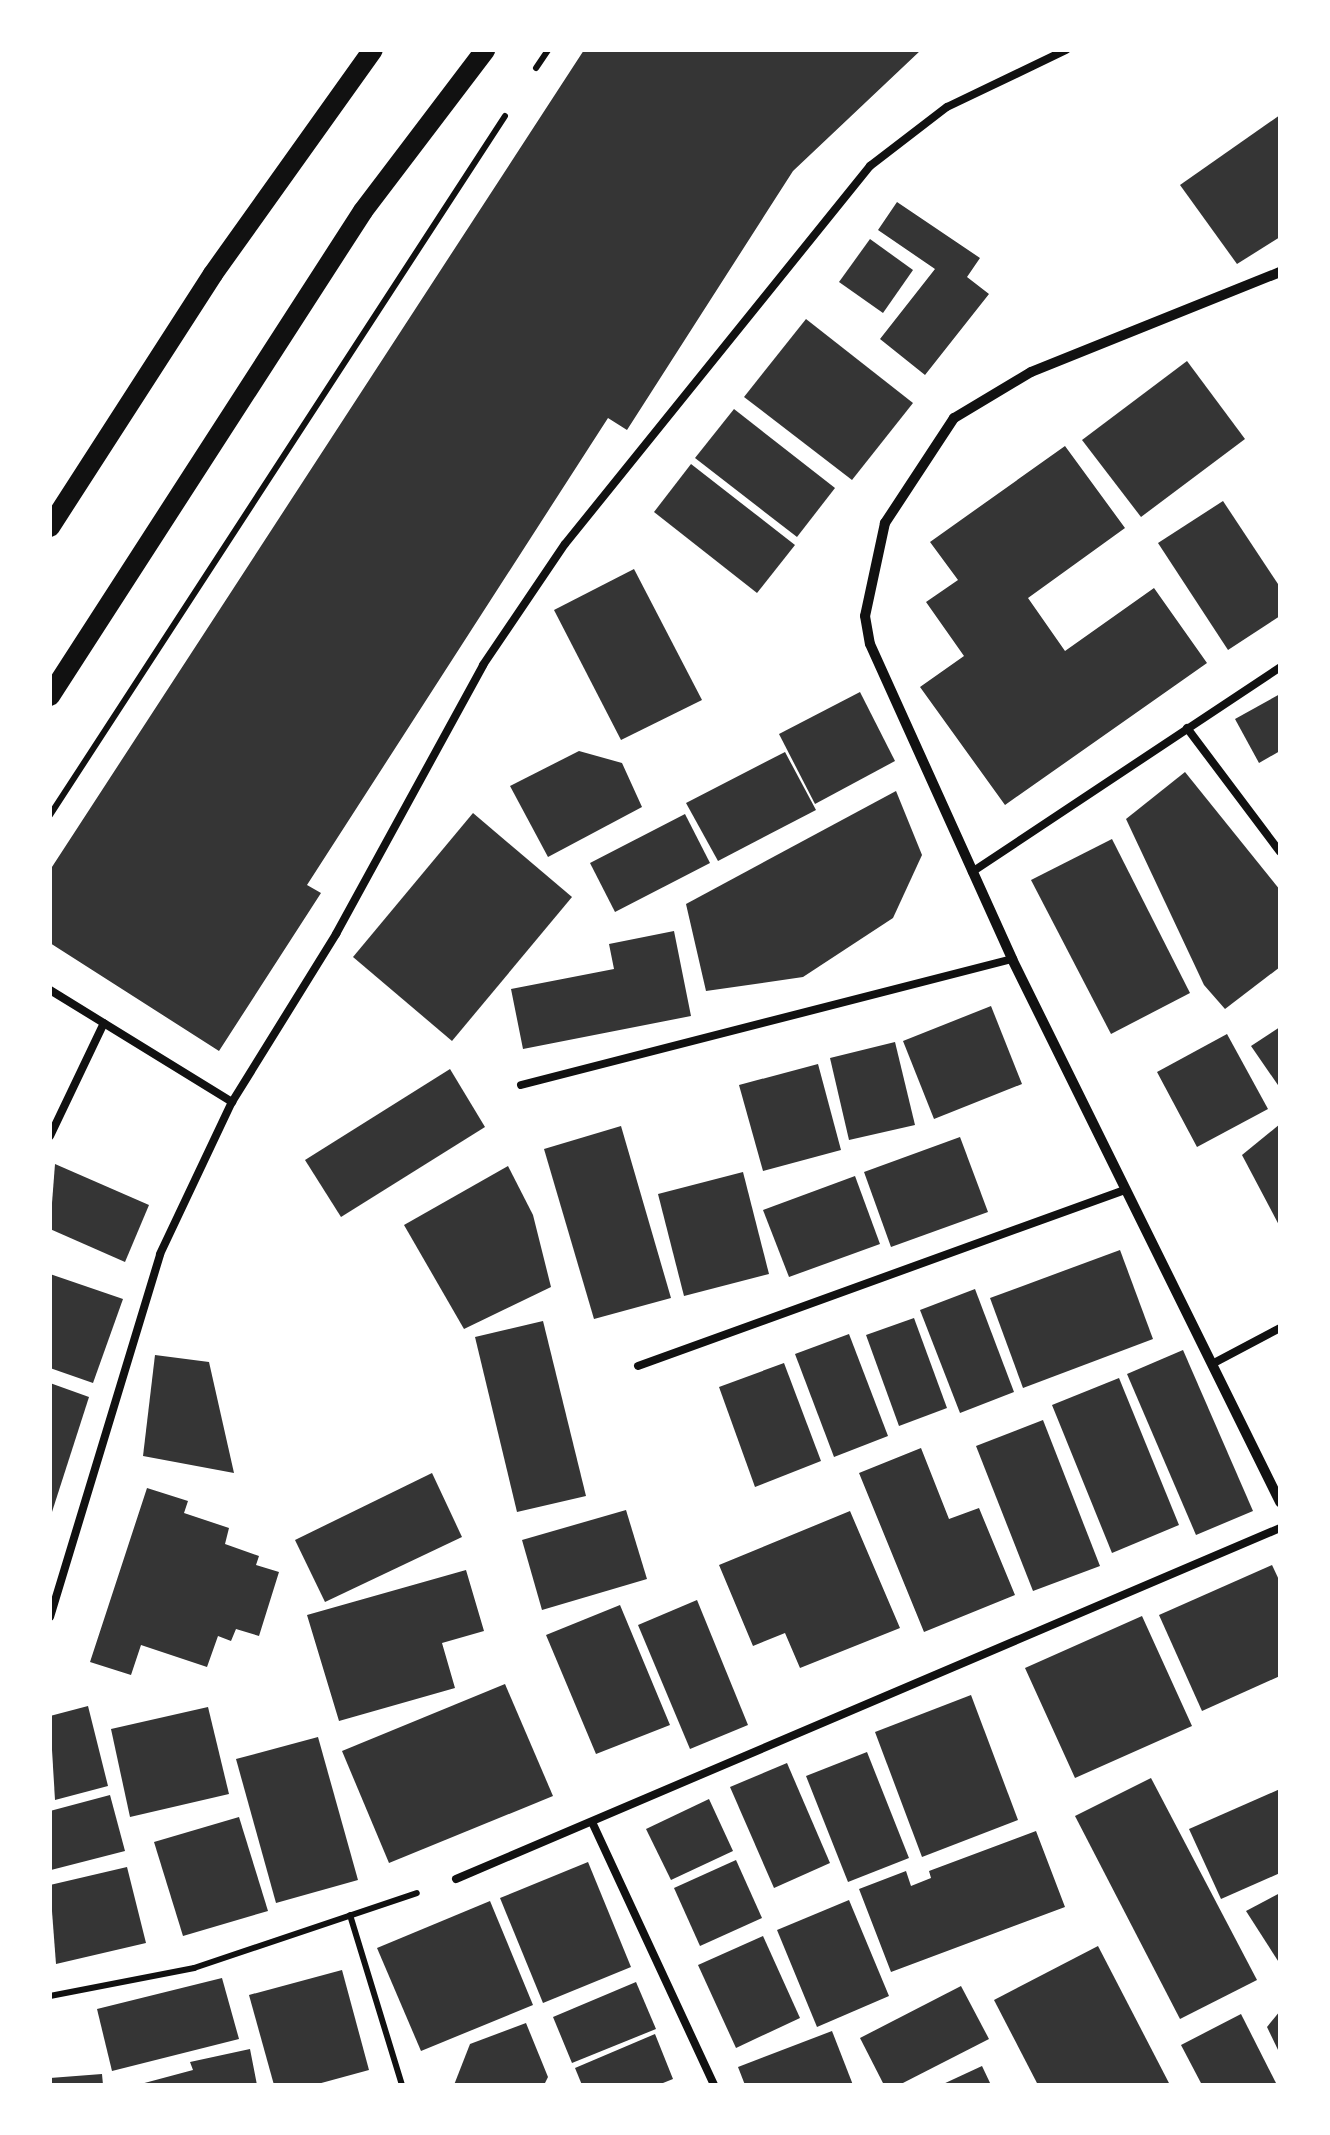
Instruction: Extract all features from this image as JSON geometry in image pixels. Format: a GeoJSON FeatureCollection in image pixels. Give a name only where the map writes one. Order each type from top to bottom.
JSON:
{"type":"FeatureCollection","features":[{"type":"Feature","properties":{"kind":"main road"},"geometry":{"type":"LineString","coordinates":[[50,528],[234,243],[374,50]]}},
{"type":"Feature","properties":{"kind":"main road"},"geometry":{"type":"LineString","coordinates":[[50,696],[363,211],[485,50]]}},
{"type":"Feature","properties":{"kind":"street"},"geometry":{"type":"LineString","coordinates":[[1280,272],[1031,372],[954,418],[885,523],[867,582],[870,644],[972,872],[1122,1191],[1280,1502]]}},
{"type":"Feature","properties":{"kind":"lane"},"geometry":{"type":"LineString","coordinates":[[50,1618],[160,1254],[232,1102],[336,934],[482,665],[565,544],[870,166],[947,107],[1066,50]]}},
{"type":"Feature","properties":{"kind":"lane"},"geometry":{"type":"LineString","coordinates":[[972,872],[1280,667]]}},
{"type":"Feature","properties":{"kind":"lane"},"geometry":{"type":"LineString","coordinates":[[1187,728],[1280,852]]}},
{"type":"Feature","properties":{"kind":"lane"},"geometry":{"type":"LineString","coordinates":[[521,1085],[1012,959]]}},
{"type":"Feature","properties":{"kind":"lane"},"geometry":{"type":"LineString","coordinates":[[50,990],[232,1102]]}},
{"type":"Feature","properties":{"kind":"lane"},"geometry":{"type":"LineString","coordinates":[[50,1136],[104,1024]]}},
{"type":"Feature","properties":{"kind":"lane"},"geometry":{"type":"LineString","coordinates":[[638,1366],[1122,1191]]}},
{"type":"Feature","properties":{"kind":"lane"},"geometry":{"type":"LineString","coordinates":[[1212,1364],[1280,1328]]}},
{"type":"Feature","properties":{"kind":"lane"},"geometry":{"type":"LineString","coordinates":[[456,1879],[1280,1528]]}},
{"type":"Feature","properties":{"kind":"lane"},"geometry":{"type":"LineString","coordinates":[[592,1822],[714,2085]]}},
{"type":"Feature","properties":{"kind":"path"},"geometry":{"type":"LineString","coordinates":[[526,83],[548,50]]}},
{"type":"Feature","properties":{"kind":"path"},"geometry":{"type":"LineString","coordinates":[[50,815],[515,100]]}},
{"type":"Feature","properties":{"kind":"path"},"geometry":{"type":"LineString","coordinates":[[50,1996],[194,1968],[456,1879]]}},
{"type":"Feature","properties":{"kind":"path"},"geometry":{"type":"LineString","coordinates":[[350,1916],[402,2085]]}},
{"type":"Feature","properties":{"kind":"building"},"geometry":{"type":"Polygon","coordinates":[[[584,50],[921,50],[793,171],[627,430],[608,418],[307,885],[321,893],[219,1051],[50,943],[50,870],[584,50]]]}},
{"type":"Feature","properties":{"kind":"building"},"geometry":{"type":"Polygon","coordinates":[[[1280,115],[1280,237],[1237,264],[1180,185],[1280,115]]]}},
{"type":"Feature","properties":{"kind":"building"},"geometry":{"type":"Polygon","coordinates":[[[897,202],[980,258],[967,277],[989,294],[925,375],[880,339],[935,269],[878,230],[897,202]]]}},
{"type":"Feature","properties":{"kind":"building"},"geometry":{"type":"Polygon","coordinates":[[[870,239],[913,270],[883,313],[839,282],[870,239]]]}},
{"type":"Feature","properties":{"kind":"building"},"geometry":{"type":"Polygon","coordinates":[[[806,319],[913,403],[852,480],[744,397],[806,319]]]}},
{"type":"Feature","properties":{"kind":"building"},"geometry":{"type":"Polygon","coordinates":[[[1187,361],[1245,439],[1141,517],[1082,440],[1187,361]]]}},
{"type":"Feature","properties":{"kind":"building"},"geometry":{"type":"Polygon","coordinates":[[[734,409],[835,488],[797,537],[695,458],[734,409]]]}},
{"type":"Feature","properties":{"kind":"building"},"geometry":{"type":"Polygon","coordinates":[[[1065,446],[1125,528],[1028,598],[1065,651],[1154,588],[1207,663],[1005,805],[920,687],[964,656],[926,602],[958,580],[930,542],[1065,446]]]}},
{"type":"Feature","properties":{"kind":"building"},"geometry":{"type":"Polygon","coordinates":[[[691,464],[795,545],[757,593],[654,512],[691,464]]]}},
{"type":"Feature","properties":{"kind":"building"},"geometry":{"type":"Polygon","coordinates":[[[1223,501],[1280,587],[1280,616],[1228,650],[1158,543],[1223,501]]]}},
{"type":"Feature","properties":{"kind":"building"},"geometry":{"type":"Polygon","coordinates":[[[634,569],[702,700],[621,740],[554,610],[634,569]]]}},
{"type":"Feature","properties":{"kind":"building"},"geometry":{"type":"Polygon","coordinates":[[[860,692],[895,761],[815,804],[779,734],[860,692]]]}},
{"type":"Feature","properties":{"kind":"building"},"geometry":{"type":"Polygon","coordinates":[[[1280,694],[1280,751],[1259,763],[1235,719],[1280,694]]]}},
{"type":"Feature","properties":{"kind":"building"},"geometry":{"type":"Polygon","coordinates":[[[579,751],[622,763],[642,807],[548,857],[510,786],[579,751]]]}},
{"type":"Feature","properties":{"kind":"building"},"geometry":{"type":"Polygon","coordinates":[[[785,752],[816,810],[718,861],[686,803],[785,752]]]}},
{"type":"Feature","properties":{"kind":"building"},"geometry":{"type":"Polygon","coordinates":[[[1185,772],[1280,890],[1280,967],[1225,1009],[1204,985],[1126,819],[1185,772]]]}},
{"type":"Feature","properties":{"kind":"building"},"geometry":{"type":"Polygon","coordinates":[[[896,791],[922,855],[893,918],[803,977],[706,991],[686,904],[896,791]]]}},
{"type":"Feature","properties":{"kind":"building"},"geometry":{"type":"Polygon","coordinates":[[[473,813],[572,897],[452,1041],[353,957],[473,813]]]}},
{"type":"Feature","properties":{"kind":"building"},"geometry":{"type":"Polygon","coordinates":[[[685,814],[710,863],[615,912],[590,863],[685,814]]]}},
{"type":"Feature","properties":{"kind":"building"},"geometry":{"type":"Polygon","coordinates":[[[1112,839],[1190,993],[1111,1034],[1031,880],[1112,839]]]}},
{"type":"Feature","properties":{"kind":"building"},"geometry":{"type":"Polygon","coordinates":[[[674,931],[691,1016],[523,1049],[511,989],[614,969],[609,944],[674,931]]]}},
{"type":"Feature","properties":{"kind":"building"},"geometry":{"type":"Polygon","coordinates":[[[991,1006],[1022,1084],[934,1119],[903,1041],[991,1006]]]}},
{"type":"Feature","properties":{"kind":"building"},"geometry":{"type":"Polygon","coordinates":[[[1280,1027],[1280,1088],[1251,1046],[1280,1027]]]}},
{"type":"Feature","properties":{"kind":"building"},"geometry":{"type":"Polygon","coordinates":[[[1227,1034],[1268,1109],[1197,1147],[1157,1072],[1227,1034]]]}},
{"type":"Feature","properties":{"kind":"building"},"geometry":{"type":"Polygon","coordinates":[[[895,1042],[915,1125],[849,1140],[830,1058],[895,1042]]]}},
{"type":"Feature","properties":{"kind":"building"},"geometry":{"type":"Polygon","coordinates":[[[818,1064],[841,1150],[763,1171],[739,1085],[818,1064]]]}},
{"type":"Feature","properties":{"kind":"building"},"geometry":{"type":"Polygon","coordinates":[[[450,1069],[485,1127],[341,1217],[305,1160],[450,1069]]]}},
{"type":"Feature","properties":{"kind":"building"},"geometry":{"type":"Polygon","coordinates":[[[1280,1124],[1280,1227],[1242,1155],[1280,1124]]]}},
{"type":"Feature","properties":{"kind":"building"},"geometry":{"type":"Polygon","coordinates":[[[621,1126],[671,1298],[594,1319],[544,1149],[621,1126]]]}},
{"type":"Feature","properties":{"kind":"building"},"geometry":{"type":"Polygon","coordinates":[[[960,1137],[988,1212],[891,1247],[864,1172],[960,1137]]]}},
{"type":"Feature","properties":{"kind":"building"},"geometry":{"type":"Polygon","coordinates":[[[55,1164],[149,1205],[125,1262],[50,1229],[55,1164]]]}},
{"type":"Feature","properties":{"kind":"building"},"geometry":{"type":"Polygon","coordinates":[[[508,1166],[533,1215],[551,1287],[464,1329],[404,1225],[508,1166]]]}},
{"type":"Feature","properties":{"kind":"building"},"geometry":{"type":"Polygon","coordinates":[[[743,1172],[769,1274],[684,1296],[658,1194],[743,1172]]]}},
{"type":"Feature","properties":{"kind":"building"},"geometry":{"type":"Polygon","coordinates":[[[855,1176],[880,1244],[789,1277],[763,1210],[855,1176]]]}},
{"type":"Feature","properties":{"kind":"building"},"geometry":{"type":"Polygon","coordinates":[[[1120,1250],[1153,1339],[1023,1388],[990,1298],[1120,1250]]]}},
{"type":"Feature","properties":{"kind":"building"},"geometry":{"type":"Polygon","coordinates":[[[50,1274],[123,1299],[93,1383],[50,1368],[50,1274]]]}},
{"type":"Feature","properties":{"kind":"building"},"geometry":{"type":"Polygon","coordinates":[[[975,1289],[1014,1392],[960,1413],[920,1310],[975,1289]]]}},
{"type":"Feature","properties":{"kind":"building"},"geometry":{"type":"Polygon","coordinates":[[[914,1318],[947,1408],[899,1426],[866,1335],[914,1318]]]}},
{"type":"Feature","properties":{"kind":"building"},"geometry":{"type":"Polygon","coordinates":[[[543,1321],[586,1496],[517,1512],[475,1337],[543,1321]]]}},
{"type":"Feature","properties":{"kind":"building"},"geometry":{"type":"Polygon","coordinates":[[[849,1334],[888,1436],[834,1457],[795,1354],[849,1334]]]}},
{"type":"Feature","properties":{"kind":"building"},"geometry":{"type":"Polygon","coordinates":[[[1183,1350],[1253,1511],[1196,1535],[1127,1374],[1183,1350]]]}},
{"type":"Feature","properties":{"kind":"building"},"geometry":{"type":"Polygon","coordinates":[[[155,1355],[209,1362],[234,1473],[143,1456],[155,1355]]]}},
{"type":"Feature","properties":{"kind":"building"},"geometry":{"type":"Polygon","coordinates":[[[784,1363],[821,1461],[755,1487],[719,1387],[784,1363]]]}},
{"type":"Feature","properties":{"kind":"building"},"geometry":{"type":"Polygon","coordinates":[[[1119,1378],[1179,1525],[1112,1553],[1052,1405],[1119,1378]]]}},
{"type":"Feature","properties":{"kind":"building"},"geometry":{"type":"Polygon","coordinates":[[[50,1383],[89,1397],[51,1515],[50,1515],[50,1383]]]}},
{"type":"Feature","properties":{"kind":"building"},"geometry":{"type":"Polygon","coordinates":[[[1043,1420],[1100,1566],[1033,1591],[976,1446],[1043,1420]]]}},
{"type":"Feature","properties":{"kind":"building"},"geometry":{"type":"Polygon","coordinates":[[[921,1448],[949,1519],[979,1508],[1015,1595],[924,1632],[859,1473],[921,1448]]]}},
{"type":"Feature","properties":{"kind":"building"},"geometry":{"type":"Polygon","coordinates":[[[432,1473],[462,1537],[325,1602],[295,1540],[432,1473]]]}},
{"type":"Feature","properties":{"kind":"building"},"geometry":{"type":"Polygon","coordinates":[[[147,1488],[188,1501],[184,1513],[229,1528],[225,1544],[259,1556],[256,1565],[279,1572],[259,1636],[236,1629],[231,1641],[218,1636],[207,1667],[141,1645],[131,1675],[90,1662],[147,1488]]]}},
{"type":"Feature","properties":{"kind":"building"},"geometry":{"type":"Polygon","coordinates":[[[626,1510],[647,1579],[542,1610],[522,1540],[626,1510]]]}},
{"type":"Feature","properties":{"kind":"building"},"geometry":{"type":"Polygon","coordinates":[[[850,1511],[900,1628],[800,1668],[785,1633],[753,1646],[719,1565],[850,1511]]]}},
{"type":"Feature","properties":{"kind":"building"},"geometry":{"type":"Polygon","coordinates":[[[1272,1565],[1280,1582],[1280,1676],[1202,1711],[1159,1615],[1272,1565]]]}},
{"type":"Feature","properties":{"kind":"building"},"geometry":{"type":"Polygon","coordinates":[[[466,1570],[484,1631],[442,1643],[455,1688],[339,1721],[307,1615],[466,1570]]]}},
{"type":"Feature","properties":{"kind":"building"},"geometry":{"type":"Polygon","coordinates":[[[697,1600],[748,1725],[690,1749],[638,1625],[697,1600]]]}},
{"type":"Feature","properties":{"kind":"building"},"geometry":{"type":"Polygon","coordinates":[[[620,1605],[670,1725],[596,1754],[546,1635],[620,1605]]]}},
{"type":"Feature","properties":{"kind":"building"},"geometry":{"type":"Polygon","coordinates":[[[1142,1616],[1192,1726],[1075,1778],[1025,1668],[1142,1616]]]}},
{"type":"Feature","properties":{"kind":"building"},"geometry":{"type":"Polygon","coordinates":[[[505,1684],[553,1796],[389,1863],[342,1751],[505,1684]]]}},
{"type":"Feature","properties":{"kind":"building"},"geometry":{"type":"Polygon","coordinates":[[[971,1695],[1018,1820],[922,1857],[875,1732],[971,1695]]]}},
{"type":"Feature","properties":{"kind":"building"},"geometry":{"type":"Polygon","coordinates":[[[88,1706],[108,1786],[55,1800],[50,1716],[88,1706]]]}},
{"type":"Feature","properties":{"kind":"building"},"geometry":{"type":"Polygon","coordinates":[[[208,1707],[229,1794],[130,1817],[111,1729],[208,1707]]]}},
{"type":"Feature","properties":{"kind":"building"},"geometry":{"type":"Polygon","coordinates":[[[318,1737],[358,1880],[276,1903],[236,1759],[318,1737]]]}},
{"type":"Feature","properties":{"kind":"building"},"geometry":{"type":"Polygon","coordinates":[[[867,1752],[909,1858],[848,1882],[806,1776],[867,1752]]]}},
{"type":"Feature","properties":{"kind":"building"},"geometry":{"type":"Polygon","coordinates":[[[787,1763],[830,1863],[774,1888],[730,1787],[787,1763]]]}},
{"type":"Feature","properties":{"kind":"building"},"geometry":{"type":"Polygon","coordinates":[[[1151,1778],[1257,1980],[1180,2019],[1075,1816],[1151,1778]]]}},
{"type":"Feature","properties":{"kind":"building"},"geometry":{"type":"Polygon","coordinates":[[[1280,1789],[1280,1873],[1221,1899],[1189,1829],[1280,1789]]]}},
{"type":"Feature","properties":{"kind":"building"},"geometry":{"type":"Polygon","coordinates":[[[110,1795],[125,1851],[51,1870],[50,1811],[110,1795]]]}},
{"type":"Feature","properties":{"kind":"building"},"geometry":{"type":"Polygon","coordinates":[[[709,1799],[733,1851],[671,1880],[646,1829],[709,1799]]]}},
{"type":"Feature","properties":{"kind":"building"},"geometry":{"type":"Polygon","coordinates":[[[239,1817],[268,1911],[183,1936],[154,1842],[239,1817]]]}},
{"type":"Feature","properties":{"kind":"building"},"geometry":{"type":"Polygon","coordinates":[[[1036,1831],[1065,1907],[891,1972],[859,1889],[906,1871],[911,1886],[931,1878],[929,1871],[1036,1831]]]}},
{"type":"Feature","properties":{"kind":"building"},"geometry":{"type":"Polygon","coordinates":[[[736,1860],[762,1918],[700,1946],[674,1888],[736,1860]]]}},
{"type":"Feature","properties":{"kind":"building"},"geometry":{"type":"Polygon","coordinates":[[[588,1862],[631,1967],[543,2003],[500,1898],[588,1862]]]}},
{"type":"Feature","properties":{"kind":"building"},"geometry":{"type":"Polygon","coordinates":[[[127,1867],[146,1943],[56,1964],[50,1885],[127,1867]]]}},
{"type":"Feature","properties":{"kind":"building"},"geometry":{"type":"Polygon","coordinates":[[[1280,1893],[1280,1964],[1246,1911],[1280,1893]]]}},
{"type":"Feature","properties":{"kind":"building"},"geometry":{"type":"Polygon","coordinates":[[[849,1900],[889,1996],[817,2027],[777,1930],[849,1900]]]}},
{"type":"Feature","properties":{"kind":"building"},"geometry":{"type":"Polygon","coordinates":[[[490,1901],[533,2005],[421,2051],[377,1948],[490,1901]]]}},
{"type":"Feature","properties":{"kind":"building"},"geometry":{"type":"Polygon","coordinates":[[[763,1936],[800,2018],[736,2048],[698,1965],[763,1936]]]}},
{"type":"Feature","properties":{"kind":"building"},"geometry":{"type":"Polygon","coordinates":[[[1098,1946],[1170,2085],[1038,2085],[994,2000],[1098,1946]]]}},
{"type":"Feature","properties":{"kind":"building"},"geometry":{"type":"Polygon","coordinates":[[[342,1970],[369,2070],[314,2085],[274,2085],[249,1995],[342,1970]]]}},
{"type":"Feature","properties":{"kind":"building"},"geometry":{"type":"Polygon","coordinates":[[[222,1978],[239,2039],[112,2071],[97,2009],[222,1978]]]}},
{"type":"Feature","properties":{"kind":"building"},"geometry":{"type":"Polygon","coordinates":[[[636,1982],[656,2029],[572,2063],[553,2017],[636,1982]]]}},
{"type":"Feature","properties":{"kind":"building"},"geometry":{"type":"Polygon","coordinates":[[[961,1986],[989,2039],[899,2085],[884,2085],[860,2038],[961,1986]]]}},
{"type":"Feature","properties":{"kind":"building"},"geometry":{"type":"Polygon","coordinates":[[[1280,2011],[1280,2054],[1267,2027],[1280,2011]]]}},
{"type":"Feature","properties":{"kind":"building"},"geometry":{"type":"Polygon","coordinates":[[[1241,2014],[1277,2085],[1202,2085],[1181,2045],[1241,2014]]]}},
{"type":"Feature","properties":{"kind":"building"},"geometry":{"type":"Polygon","coordinates":[[[526,2023],[548,2077],[544,2085],[454,2085],[470,2044],[526,2023]]]}},
{"type":"Feature","properties":{"kind":"building"},"geometry":{"type":"Polygon","coordinates":[[[832,2031],[853,2085],[745,2085],[738,2067],[832,2031]]]}},
{"type":"Feature","properties":{"kind":"building"},"geometry":{"type":"Polygon","coordinates":[[[655,2034],[673,2079],[658,2085],[582,2085],[575,2068],[655,2034]]]}},
{"type":"Feature","properties":{"kind":"building"},"geometry":{"type":"Polygon","coordinates":[[[250,2049],[257,2085],[137,2085],[193,2070],[190,2062],[250,2049]]]}},
{"type":"Feature","properties":{"kind":"building"},"geometry":{"type":"Polygon","coordinates":[[[982,2066],[991,2085],[941,2085],[982,2066]]]}},
{"type":"Feature","properties":{"kind":"building"},"geometry":{"type":"Polygon","coordinates":[[[102,2074],[103,2085],[50,2085],[50,2078],[102,2074]]]}}]}
